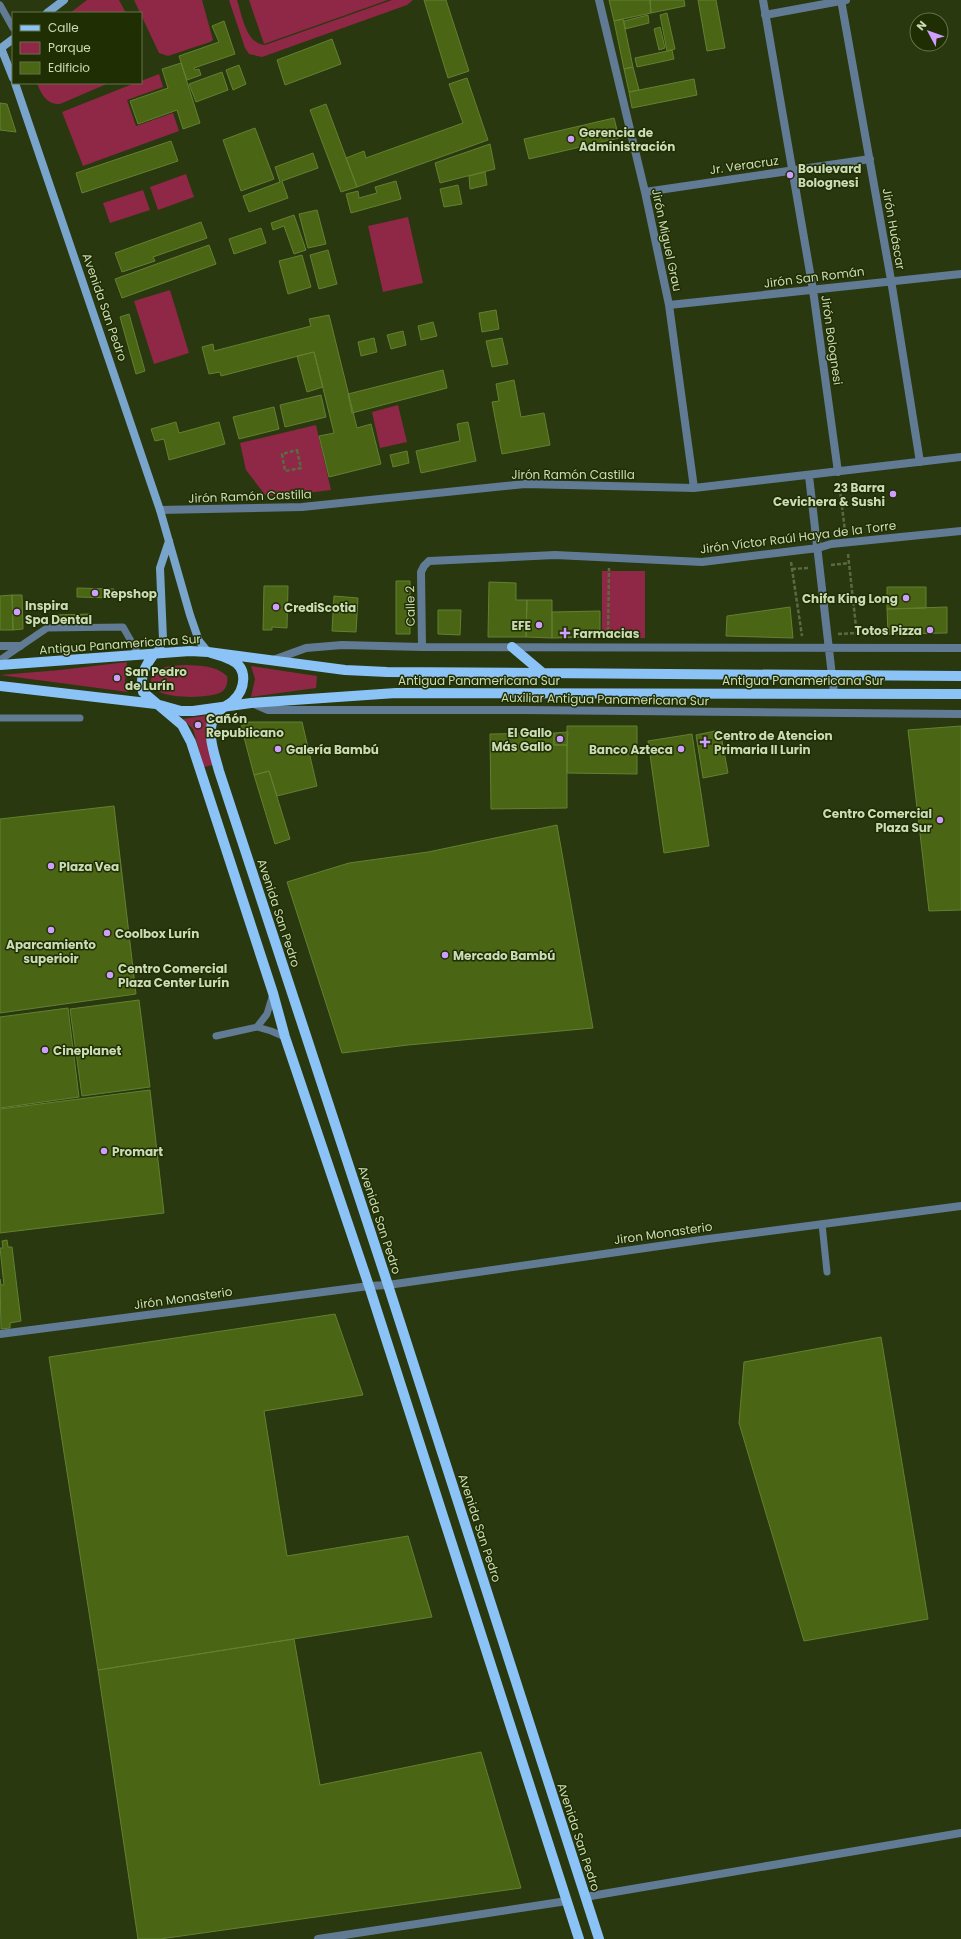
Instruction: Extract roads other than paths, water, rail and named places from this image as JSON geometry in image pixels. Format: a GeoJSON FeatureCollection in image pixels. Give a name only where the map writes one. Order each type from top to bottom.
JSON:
{"type":"FeatureCollection","features":[{"type":"Feature","properties":{"kind":"main road"},"geometry":{"type":"LineString","coordinates":[[512,647],[544,674]]}},
{"type":"Feature","properties":{"kind":"main road","name":"Antigua Panamericana Sur"},"geometry":{"type":"LineString","coordinates":[[0,665],[177,652],[208,652],[345,670],[387,672],[961,676]]}},
{"type":"Feature","properties":{"kind":"main road","name":"Avenida San Pedro"},"geometry":{"type":"LineString","coordinates":[[208,652],[232,660],[238,664],[244,677],[242,690],[231,703],[222,708],[215,716],[211,731],[211,740],[219,771],[300,1022],[388,1285],[599,1939]]}},
{"type":"Feature","properties":{"kind":"main road"},"geometry":{"type":"LineString","coordinates":[[154,654],[144,670],[141,682],[143,692],[182,725],[191,742],[273,993],[285,1036],[368,1286],[579,1939]]}},
{"type":"Feature","properties":{"kind":"main road","name":"Antigua Panamericana Sur"},"geometry":{"type":"LineString","coordinates":[[0,686],[156,704],[181,711],[222,708],[251,703],[396,693],[961,694]]}},
{"type":"Feature","properties":{"kind":"street"},"geometry":{"type":"LineString","coordinates":[[48,12],[64,0]]}},
{"type":"Feature","properties":{"kind":"street","name":"Jirón Miguel Grau"},"geometry":{"type":"LineString","coordinates":[[599,0],[645,192],[669,305],[694,488]]}},
{"type":"Feature","properties":{"kind":"street","name":"Jirón Bolognesi"},"geometry":{"type":"LineString","coordinates":[[762,0],[794,170],[813,290],[838,472]]}},
{"type":"Feature","properties":{"kind":"street"},"geometry":{"type":"LineString","coordinates":[[765,15],[843,0]]}},
{"type":"Feature","properties":{"kind":"street","name":"Jirón Huáscar"},"geometry":{"type":"LineString","coordinates":[[843,0],[891,280],[920,462]]}},
{"type":"Feature","properties":{"kind":"street"},"geometry":{"type":"LineString","coordinates":[[12,40],[0,48],[12,76]]}},
{"type":"Feature","properties":{"kind":"street","name":"Avenida San Pedro"},"geometry":{"type":"LineString","coordinates":[[15,84],[160,510],[199,642],[208,652]]}},
{"type":"Feature","properties":{"kind":"street","name":"Jr. Veracruz"},"geometry":{"type":"LineString","coordinates":[[645,192],[870,159]]}},
{"type":"Feature","properties":{"kind":"street","name":"Jirón San Román"},"geometry":{"type":"LineString","coordinates":[[669,305],[813,290],[891,280],[961,274]]}},
{"type":"Feature","properties":{"kind":"street","name":"Jirón Ramón Castilla"},"geometry":{"type":"LineString","coordinates":[[160,510],[302,507],[525,484],[694,488],[809,476],[961,457]]}},
{"type":"Feature","properties":{"kind":"street"},"geometry":{"type":"LineString","coordinates":[[809,476],[834,693]]}},
{"type":"Feature","properties":{"kind":"street","name":"Jirón Víctor Raúl Haya de la Torre"},"geometry":{"type":"LineString","coordinates":[[424,566],[429,561],[555,555],[702,562],[818,548],[831,544],[847,542],[961,531]]}},
{"type":"Feature","properties":{"kind":"street"},"geometry":{"type":"LineString","coordinates":[[154,654],[160,648],[163,639],[160,568],[169,540]]}},
{"type":"Feature","properties":{"kind":"street","name":"Calle 2"},"geometry":{"type":"LineString","coordinates":[[422,647],[421,572],[424,566]]}},
{"type":"Feature","properties":{"kind":"street"},"geometry":{"type":"LineString","coordinates":[[272,660],[306,648],[342,645],[422,647],[961,648]]}},
{"type":"Feature","properties":{"kind":"street"},"geometry":{"type":"LineString","coordinates":[[0,646],[20,646]]}},
{"type":"Feature","properties":{"kind":"street","name":"Auxiliar Antigua Panamericana Sur"},"geometry":{"type":"LineString","coordinates":[[251,703],[268,710],[523,710],[961,714]]}},
{"type":"Feature","properties":{"kind":"street","name":"Jiron Monasterio"},"geometry":{"type":"LineString","coordinates":[[368,1286],[388,1285],[961,1206]]}},
{"type":"Feature","properties":{"kind":"street","name":"Jirón Monasterio"},"geometry":{"type":"LineString","coordinates":[[0,1334],[368,1286]]}},
{"type":"Feature","properties":{"kind":"street"},"geometry":{"type":"LineString","coordinates":[[585,1897],[961,1833]]}},
{"type":"Feature","properties":{"kind":"street"},"geometry":{"type":"LineString","coordinates":[[318,1939],[567,1901]]}},
{"type":"Feature","properties":{"kind":"lane"},"geometry":{"type":"LineString","coordinates":[[0,5],[12,26]]}},
{"type":"Feature","properties":{"kind":"lane"},"geometry":{"type":"LineString","coordinates":[[0,660],[47,628],[123,627],[139,655]]}},
{"type":"Feature","properties":{"kind":"lane"},"geometry":{"type":"LineString","coordinates":[[0,718],[80,718]]}},
{"type":"Feature","properties":{"kind":"lane"},"geometry":{"type":"LineString","coordinates":[[257,1028],[267,1014],[273,993]]}},
{"type":"Feature","properties":{"kind":"lane"},"geometry":{"type":"LineString","coordinates":[[216,1036],[257,1028],[285,1036]]}},
{"type":"Feature","properties":{"kind":"lane"},"geometry":{"type":"LineString","coordinates":[[822,1224],[827,1272]]}},
{"type":"Feature","properties":{"kind":"place","name":"Gerencia de Administración"},"geometry":{"type":"Point","coordinates":[571,139]}},
{"type":"Feature","properties":{"kind":"place","name":"Boulevard Bolognesi"},"geometry":{"type":"Point","coordinates":[790,175]}},
{"type":"Feature","properties":{"kind":"place","name":"23 Barra Cevichera & Sushi"},"geometry":{"type":"Point","coordinates":[893,494]}},
{"type":"Feature","properties":{"kind":"place","name":"Repshop"},"geometry":{"type":"Point","coordinates":[95,593]}},
{"type":"Feature","properties":{"kind":"place","name":"Chifa King Long"},"geometry":{"type":"Point","coordinates":[906,598]}},
{"type":"Feature","properties":{"kind":"place","name":"CrediScotia"},"geometry":{"type":"Point","coordinates":[276,607]}},
{"type":"Feature","properties":{"kind":"place","name":"Inspira Spa Dental"},"geometry":{"type":"Point","coordinates":[17,612]}},
{"type":"Feature","properties":{"kind":"place","name":"EFE"},"geometry":{"type":"Point","coordinates":[539,625]}},
{"type":"Feature","properties":{"kind":"place","name":"Totos Pizza"},"geometry":{"type":"Point","coordinates":[930,630]}},
{"type":"Feature","properties":{"kind":"place","name":"Farmacias"},"geometry":{"type":"Point","coordinates":[565,633]}},
{"type":"Feature","properties":{"kind":"place","name":"San Pedro de Lurín"},"geometry":{"type":"Point","coordinates":[117,678]}},
{"type":"Feature","properties":{"kind":"place","name":"Cañón Republicano"},"geometry":{"type":"Point","coordinates":[198,725]}},
{"type":"Feature","properties":{"kind":"place","name":"El Gallo Más Gallo"},"geometry":{"type":"Point","coordinates":[560,739]}},
{"type":"Feature","properties":{"kind":"place","name":"Centro de Atencion Primaria II Lurin"},"geometry":{"type":"Point","coordinates":[705,742]}},
{"type":"Feature","properties":{"kind":"place","name":"Galería Bambú"},"geometry":{"type":"Point","coordinates":[278,749]}},
{"type":"Feature","properties":{"kind":"place","name":"Banco Azteca"},"geometry":{"type":"Point","coordinates":[681,749]}},
{"type":"Feature","properties":{"kind":"place","name":"Centro Comercial Plaza Sur"},"geometry":{"type":"Point","coordinates":[940,820]}},
{"type":"Feature","properties":{"kind":"place","name":"Plaza Vea"},"geometry":{"type":"Point","coordinates":[51,866]}},
{"type":"Feature","properties":{"kind":"place","name":"Aparcamiento superioir"},"geometry":{"type":"Point","coordinates":[51,930]}},
{"type":"Feature","properties":{"kind":"place","name":"Coolbox Lurín"},"geometry":{"type":"Point","coordinates":[107,933]}},
{"type":"Feature","properties":{"kind":"place","name":"Mercado Bambú"},"geometry":{"type":"Point","coordinates":[445,955]}},
{"type":"Feature","properties":{"kind":"place","name":"Centro Comercial Plaza Center Lurín"},"geometry":{"type":"Point","coordinates":[110,975]}},
{"type":"Feature","properties":{"kind":"place","name":"Cineplanet"},"geometry":{"type":"Point","coordinates":[45,1050]}},
{"type":"Feature","properties":{"kind":"place","name":"Promart"},"geometry":{"type":"Point","coordinates":[104,1151]}}]}
